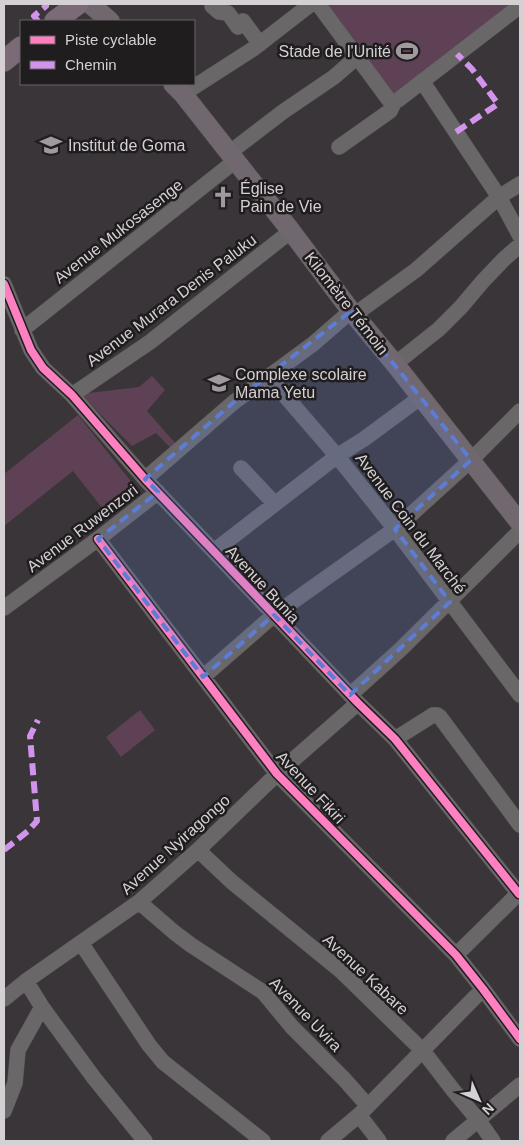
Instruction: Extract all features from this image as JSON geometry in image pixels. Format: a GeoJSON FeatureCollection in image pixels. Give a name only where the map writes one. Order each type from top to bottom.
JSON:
{"type":"FeatureCollection","features":[{"type":"Feature","properties":{"kind":"highway"},"geometry":{"type":"LineString","coordinates":[[57,20],[78,4]]}},
{"type":"Feature","properties":{"kind":"highway"},"geometry":{"type":"LineString","coordinates":[[4,61],[20,48]]}},
{"type":"Feature","properties":{"kind":"main road"},"geometry":{"type":"LineString","coordinates":[[90,4],[109,20]]}},
{"type":"Feature","properties":{"kind":"main road","name":"Kilomètre Témoin"},"geometry":{"type":"LineString","coordinates":[[178,89],[291,231],[352,313],[395,364],[520,523]]}},
{"type":"Feature","properties":{"kind":"street"},"geometry":{"type":"LineString","coordinates":[[195,80],[260,44],[312,4]]}},
{"type":"Feature","properties":{"kind":"street"},"geometry":{"type":"LineString","coordinates":[[318,4],[389,100],[396,102]]}},
{"type":"Feature","properties":{"kind":"street"},"geometry":{"type":"LineString","coordinates":[[212,6],[219,12],[228,14],[238,26],[243,21],[260,44]]}},
{"type":"Feature","properties":{"kind":"street"},"geometry":{"type":"LineString","coordinates":[[339,147],[390,111],[396,102],[422,81],[520,6]]}},
{"type":"Feature","properties":{"kind":"street","name":"Avenue Mukosasenge"},"geometry":{"type":"LineString","coordinates":[[22,330],[232,157],[284,111],[334,77],[357,57]]}},
{"type":"Feature","properties":{"kind":"street"},"geometry":{"type":"LineString","coordinates":[[422,81],[499,197],[520,236]]}},
{"type":"Feature","properties":{"kind":"street"},"geometry":{"type":"LineString","coordinates":[[145,479],[234,402],[352,313],[416,270],[499,197],[520,184]]}},
{"type":"Feature","properties":{"kind":"street","name":"Avenue Murara Denis Paluku"},"geometry":{"type":"LineString","coordinates":[[72,395],[150,342],[291,231]]}},
{"type":"Feature","properties":{"kind":"street"},"geometry":{"type":"LineString","coordinates":[[395,364],[439,329],[462,307],[504,259],[520,245]]}},
{"type":"Feature","properties":{"kind":"street","name":"Avenue Bunia"},"geometry":{"type":"LineString","coordinates":[[4,284],[31,350],[43,368],[72,395],[145,479],[354,699],[395,739],[519,893]]}},
{"type":"Feature","properties":{"kind":"street","name":"Avenue Coin du Marché"},"geometry":{"type":"LineString","coordinates":[[268,376],[338,456],[520,695]]}},
{"type":"Feature","properties":{"kind":"street"},"geometry":{"type":"LineString","coordinates":[[214,551],[338,456],[364,440],[421,397]]}},
{"type":"Feature","properties":{"kind":"street"},"geometry":{"type":"LineString","coordinates":[[204,677],[274,615],[395,529],[471,460],[520,411]]}},
{"type":"Feature","properties":{"kind":"street"},"geometry":{"type":"LineString","coordinates":[[241,468],[275,504]]}},
{"type":"Feature","properties":{"kind":"street","name":"Avenue Ruwenzori"},"geometry":{"type":"LineString","coordinates":[[4,608],[158,492]]}},
{"type":"Feature","properties":{"kind":"street","name":"Avenue Nyiragongo"},"geometry":{"type":"LineString","coordinates":[[4,999],[26,981],[138,902],[198,850],[354,699],[520,531]]}},
{"type":"Feature","properties":{"kind":"street","name":"Avenue Fikiri"},"geometry":{"type":"LineString","coordinates":[[98,539],[278,774],[456,955],[520,1039]]}},
{"type":"Feature","properties":{"kind":"street"},"geometry":{"type":"LineString","coordinates":[[395,739],[433,715],[440,717],[520,825]]}},
{"type":"Feature","properties":{"kind":"street","name":"Avenue Kabare"},"geometry":{"type":"LineString","coordinates":[[198,850],[232,882],[341,971],[423,1051],[479,1120],[493,1141]]}},
{"type":"Feature","properties":{"kind":"street"},"geometry":{"type":"LineString","coordinates":[[456,955],[519,893]]}},
{"type":"Feature","properties":{"kind":"street","name":"Avenue Uvira"},"geometry":{"type":"LineString","coordinates":[[138,902],[184,939],[263,992],[292,1027],[344,1079],[364,1110],[379,1141]]}},
{"type":"Feature","properties":{"kind":"street"},"geometry":{"type":"LineString","coordinates":[[81,943],[149,1045],[164,1062],[263,1141]]}},
{"type":"Feature","properties":{"kind":"street"},"geometry":{"type":"LineString","coordinates":[[26,981],[94,1078],[145,1141]]}},
{"type":"Feature","properties":{"kind":"street"},"geometry":{"type":"LineString","coordinates":[[328,1141],[364,1110],[484,990]]}},
{"type":"Feature","properties":{"kind":"street"},"geometry":{"type":"LineString","coordinates":[[4,1112],[15,1083],[18,1050],[42,1006]]}},
{"type":"Feature","properties":{"kind":"street"},"geometry":{"type":"LineString","coordinates":[[453,1141],[520,1084]]}},
{"type":"Feature","properties":{"kind":"highlighted area"},"geometry":{"type":"Polygon","coordinates":[[[351,311],[471,460],[395,529],[450,602],[350,695],[274,615],[203,677],[98,539],[158,492],[145,479],[234,402],[351,311]]]}},
{"type":"Feature","properties":{"kind":"shaded area","name":"Stade de l'Unité"},"geometry":{"type":"Polygon","coordinates":[[[322,4],[516,4],[395,99],[322,4]]]}},
{"type":"Feature","properties":{"kind":"shaded area"},"geometry":{"type":"Polygon","coordinates":[[[152,376],[165,390],[147,411],[176,444],[171,448],[156,433],[132,446],[80,394],[139,387],[152,376]]]}},
{"type":"Feature","properties":{"kind":"shaded area"},"geometry":{"type":"Polygon","coordinates":[[[78,415],[133,484],[103,509],[73,471],[4,526],[4,474],[78,415]]]}},
{"type":"Feature","properties":{"kind":"shaded area"},"geometry":{"type":"Polygon","coordinates":[[[140,710],[155,730],[121,757],[106,737],[140,710]]]}},
{"type":"Feature","properties":{"kind":"marked path"},"geometry":{"type":"LineString","coordinates":[[37,20],[34,16],[46,6],[44,4]]}},
{"type":"Feature","properties":{"kind":"marked path"},"geometry":{"type":"LineString","coordinates":[[456,132],[498,104],[472,69],[457,54]]}},
{"type":"Feature","properties":{"kind":"marked path"},"geometry":{"type":"LineString","coordinates":[[4,850],[28,831],[37,821],[30,736],[38,720]]}},
{"type":"Feature","properties":{"kind":"cycle path"},"geometry":{"type":"LineString","coordinates":[[4,284],[31,350],[43,368],[72,395],[145,479],[358,703],[395,739],[519,894]]}},
{"type":"Feature","properties":{"kind":"cycle path"},"geometry":{"type":"LineString","coordinates":[[98,539],[277,774],[456,955],[520,1039]]}},
{"type":"Feature","properties":{"kind":"place","name":"Stade de l'Unité"},"geometry":{"type":"Point","coordinates":[407,51]}},
{"type":"Feature","properties":{"kind":"place","name":"Institut de Goma"},"geometry":{"type":"Point","coordinates":[51,145]}},
{"type":"Feature","properties":{"kind":"place","name":"Église Pain de Vie"},"geometry":{"type":"Point","coordinates":[223,197]}},
{"type":"Feature","properties":{"kind":"place","name":"Complexe scolaire Mama Yetu"},"geometry":{"type":"Point","coordinates":[219,383]}}]}
